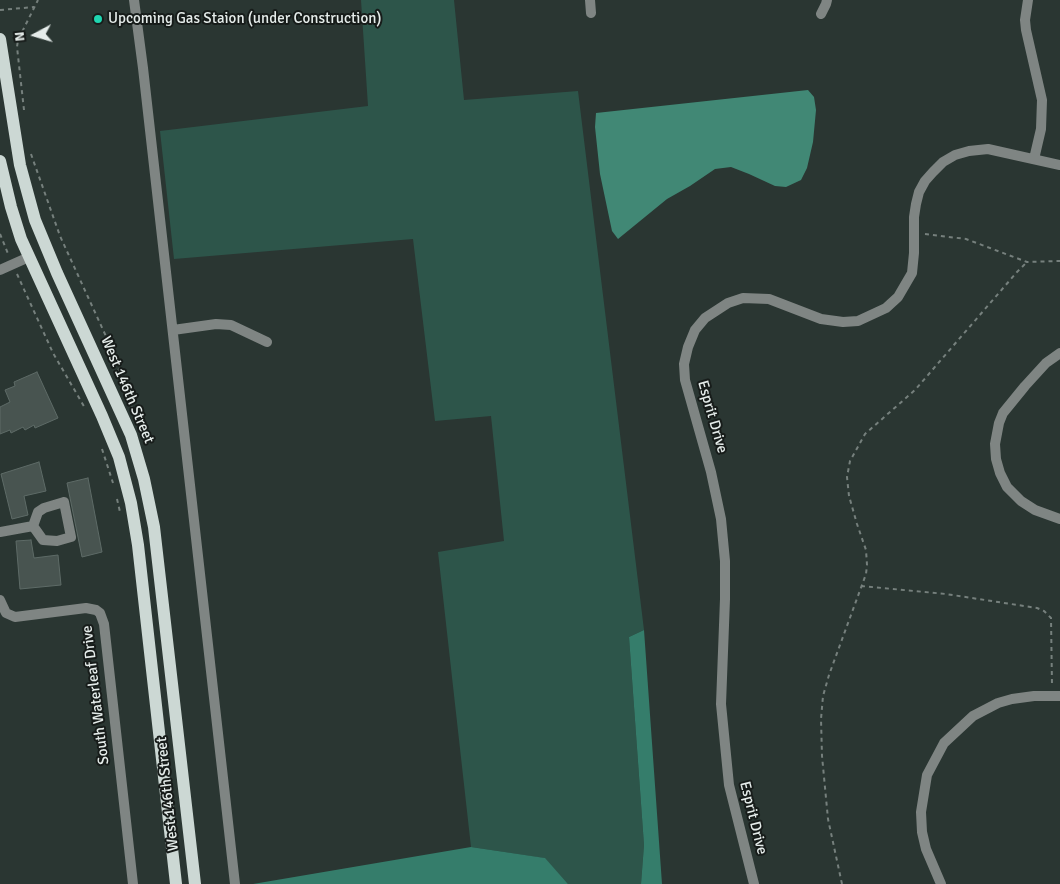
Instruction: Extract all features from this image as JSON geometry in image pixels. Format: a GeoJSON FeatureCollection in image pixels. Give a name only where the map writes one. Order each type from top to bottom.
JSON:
{"type":"FeatureCollection","features":[{"type":"Feature","properties":{"kind":"main road","name":"West 146th Street"},"geometry":{"type":"LineString","coordinates":[[0,39],[20,165],[35,220],[57,273],[131,435],[144,479],[154,527],[195,884]]}},
{"type":"Feature","properties":{"kind":"main road","name":"West 146th Street"},"geometry":{"type":"LineString","coordinates":[[0,161],[11,208],[29,257],[106,424],[119,457],[131,503],[138,545],[176,884]]}},
{"type":"Feature","properties":{"kind":"street"},"geometry":{"type":"LineString","coordinates":[[134,0],[235,884]]}},
{"type":"Feature","properties":{"kind":"street"},"geometry":{"type":"LineString","coordinates":[[590,0],[592,13]]}},
{"type":"Feature","properties":{"kind":"street"},"geometry":{"type":"LineString","coordinates":[[820,14],[827,0]]}},
{"type":"Feature","properties":{"kind":"street"},"geometry":{"type":"LineString","coordinates":[[1028,0],[1025,20],[1026,30],[1042,100],[1041,129],[1034,159]]}},
{"type":"Feature","properties":{"kind":"street","name":"Esprit Drive"},"geometry":{"type":"LineString","coordinates":[[754,884],[729,785],[721,704],[725,561],[721,519],[711,472],[685,380],[684,364],[695,330],[705,318],[722,307],[743,298],[769,299],[831,321],[858,321],[872,316],[886,308],[898,297],[912,273],[916,204],[919,192],[925,181],[943,162],[955,155],[988,149],[1060,165]]}},
{"type":"Feature","properties":{"kind":"street"},"geometry":{"type":"LineString","coordinates":[[0,270],[29,257]]}},
{"type":"Feature","properties":{"kind":"street"},"geometry":{"type":"LineString","coordinates":[[173,330],[216,324],[231,325],[267,342]]}},
{"type":"Feature","properties":{"kind":"street"},"geometry":{"type":"LineString","coordinates":[[1060,352],[1046,363],[1004,413],[999,423],[995,444],[996,459],[1007,488],[1020,501],[1035,510],[1060,519]]}},
{"type":"Feature","properties":{"kind":"street"},"geometry":{"type":"LineString","coordinates":[[64,502],[71,537],[57,541],[43,540],[32,526],[38,512],[44,508],[64,502]]}},
{"type":"Feature","properties":{"kind":"street"},"geometry":{"type":"LineString","coordinates":[[0,532],[32,526]]}},
{"type":"Feature","properties":{"kind":"street","name":"South Waterleaf Drive"},"geometry":{"type":"LineString","coordinates":[[0,600],[6,613],[15,617],[86,608],[96,610],[100,614],[104,624],[133,884]]}},
{"type":"Feature","properties":{"kind":"street"},"geometry":{"type":"LineString","coordinates":[[941,884],[926,849],[922,832],[921,812],[927,775],[935,757],[944,743],[958,728],[972,716],[986,708],[1012,699],[1056,696]]}},
{"type":"Feature","properties":{"kind":"path"},"geometry":{"type":"LineString","coordinates":[[24,113],[17,47],[18,40],[38,0]]}},
{"type":"Feature","properties":{"kind":"path"},"geometry":{"type":"LineString","coordinates":[[0,10],[34,7]]}},
{"type":"Feature","properties":{"kind":"path"},"geometry":{"type":"LineString","coordinates":[[29,148],[60,236]]}},
{"type":"Feature","properties":{"kind":"path"},"geometry":{"type":"LineString","coordinates":[[914,233],[966,239],[1027,262],[1060,261]]}},
{"type":"Feature","properties":{"kind":"path"},"geometry":{"type":"LineString","coordinates":[[0,234],[8,251]]}},
{"type":"Feature","properties":{"kind":"path"},"geometry":{"type":"LineString","coordinates":[[842,884],[828,819],[822,756],[821,719],[822,696],[866,574],[868,558],[849,496],[847,477],[850,461],[865,434],[915,390],[1016,272],[1027,262]]}},
{"type":"Feature","properties":{"kind":"path"},"geometry":{"type":"LineString","coordinates":[[18,277],[53,353],[88,414]]}},
{"type":"Feature","properties":{"kind":"path"},"geometry":{"type":"LineString","coordinates":[[102,447],[114,485]]}},
{"type":"Feature","properties":{"kind":"path"},"geometry":{"type":"LineString","coordinates":[[116,492],[121,516]]}},
{"type":"Feature","properties":{"kind":"path"},"geometry":{"type":"LineString","coordinates":[[861,586],[946,594],[1037,608],[1047,613],[1052,618],[1056,696]]}},
{"type":"Feature","properties":{"kind":"shaded area"},"geometry":{"type":"Polygon","coordinates":[[[361,0],[454,0],[464,100],[578,91],[644,630],[629,637],[644,845],[641,884],[568,884],[544,858],[471,847],[438,552],[504,541],[491,416],[435,421],[413,239],[174,259],[160,131],[368,106],[361,0]]]}},
{"type":"Feature","properties":{"kind":"shaded area"},"geometry":{"type":"Polygon","coordinates":[[[808,90],[814,97],[816,110],[813,142],[807,168],[801,180],[786,187],[775,186],[731,167],[715,169],[667,199],[618,239],[612,231],[600,174],[595,127],[596,113],[808,90]]]}},
{"type":"Feature","properties":{"kind":"shaded area"},"geometry":{"type":"Polygon","coordinates":[[[644,630],[662,884],[641,884],[644,845],[629,637],[644,630]]]}},
{"type":"Feature","properties":{"kind":"shaded area"},"geometry":{"type":"Polygon","coordinates":[[[471,847],[545,858],[568,884],[253,884],[471,847]]]}},
{"type":"Feature","properties":{"kind":"building"},"geometry":{"type":"Polygon","coordinates":[[[37,372],[58,418],[35,428],[34,425],[25,430],[23,427],[11,433],[10,430],[0,434],[0,407],[10,402],[5,390],[15,386],[14,382],[37,372]]]}},
{"type":"Feature","properties":{"kind":"building"},"geometry":{"type":"Polygon","coordinates":[[[39,462],[46,491],[24,496],[28,515],[12,519],[1,474],[39,462]]]}},
{"type":"Feature","properties":{"kind":"building"},"geometry":{"type":"Polygon","coordinates":[[[88,478],[102,552],[82,557],[67,483],[88,478]]]}},
{"type":"Feature","properties":{"kind":"building"},"geometry":{"type":"Polygon","coordinates":[[[31,540],[34,558],[58,555],[61,585],[20,589],[16,541],[31,540]]]}},
{"type":"Feature","properties":{"kind":"place","name":"Upcoming Gas Staion (under Construction)"},"geometry":{"type":"Point","coordinates":[98,19]}}]}
